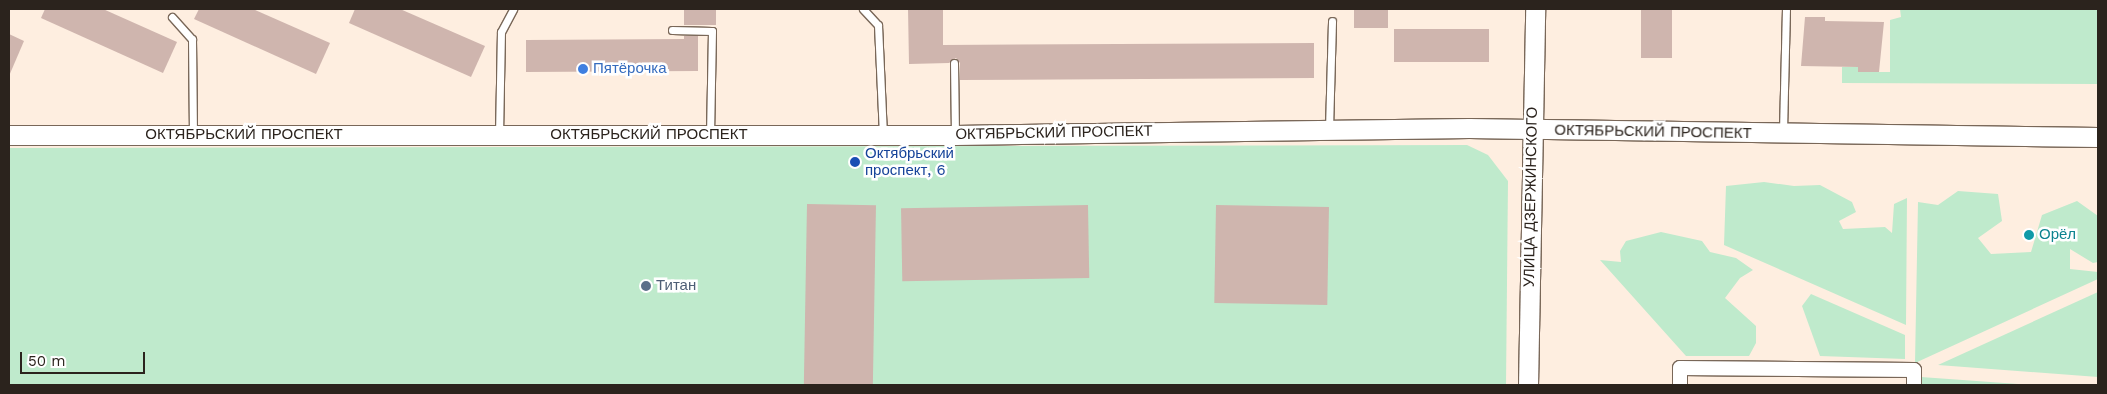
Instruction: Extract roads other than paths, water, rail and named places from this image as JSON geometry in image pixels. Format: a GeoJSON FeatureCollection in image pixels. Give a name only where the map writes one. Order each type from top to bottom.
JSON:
{"type":"FeatureCollection","features":[{"type":"Feature","properties":{"kind":"street","name":"УЛИЦА ДЗЕРЖИНСКОГО"},"geometry":{"type":"LineString","coordinates":[[1528,385],[1534,9]]}},
{"type":"Feature","properties":{"kind":"street","name":"ОКТЯБРЬСКИЙ ПРОСПЕКТ"},"geometry":{"type":"LineString","coordinates":[[9,135],[955,135],[1532,129],[2098,138]]}},
{"type":"Feature","properties":{"kind":"street"},"geometry":{"type":"LineString","coordinates":[[1680,385],[1680,368],[1914,370],[1914,385]]}},
{"type":"Feature","properties":{"kind":"lane"},"geometry":{"type":"LineString","coordinates":[[499,135],[501,32],[514,9]]}},
{"type":"Feature","properties":{"kind":"lane"},"geometry":{"type":"LineString","coordinates":[[863,9],[878,24],[883,135]]}},
{"type":"Feature","properties":{"kind":"lane"},"geometry":{"type":"LineString","coordinates":[[1783,134],[1786,9]]}},
{"type":"Feature","properties":{"kind":"lane"},"geometry":{"type":"LineString","coordinates":[[172,17],[192,39],[193,134]]}},
{"type":"Feature","properties":{"kind":"lane"},"geometry":{"type":"LineString","coordinates":[[1329,130],[1332,21]]}},
{"type":"Feature","properties":{"kind":"lane"},"geometry":{"type":"LineString","coordinates":[[672,30],[712,31],[710,135]]}},
{"type":"Feature","properties":{"kind":"lane"},"geometry":{"type":"LineString","coordinates":[[954,63],[955,135]]}},
{"type":"Feature","properties":{"kind":"place","name":"Пятёрочка"},"geometry":{"type":"Point","coordinates":[583,69]}},
{"type":"Feature","properties":{"kind":"place","name":"Октябрьский проспект, 6"},"geometry":{"type":"Point","coordinates":[855,162]}},
{"type":"Feature","properties":{"kind":"place","name":"Орёл"},"geometry":{"type":"Point","coordinates":[2029,235]}},
{"type":"Feature","properties":{"kind":"place","name":"Титан"},"geometry":{"type":"Point","coordinates":[646,286]}}]}
